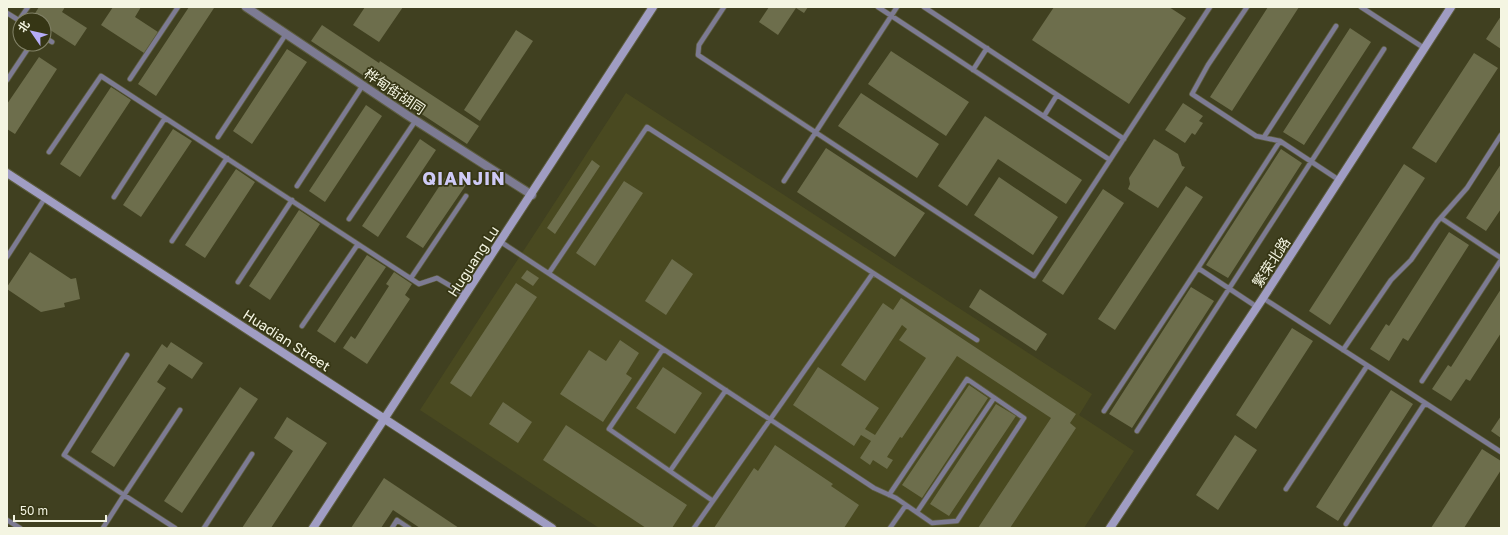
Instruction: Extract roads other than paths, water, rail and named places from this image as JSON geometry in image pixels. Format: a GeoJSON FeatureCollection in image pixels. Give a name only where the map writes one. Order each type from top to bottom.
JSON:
{"type":"FeatureCollection","features":[{"type":"Feature","properties":{"kind":"street","name":"桦甸街胡同"},"geometry":{"type":"LineString","coordinates":[[246,7],[363,86],[532,195]]}},
{"type":"Feature","properties":{"kind":"street","name":"Huguang Lu"},"geometry":{"type":"LineString","coordinates":[[313,528],[654,7]]}},
{"type":"Feature","properties":{"kind":"street","name":"繁荣北路"},"geometry":{"type":"LineString","coordinates":[[1113,527],[1263,298],[1450,7]]}},
{"type":"Feature","properties":{"kind":"street","name":"Huadian Street"},"geometry":{"type":"LineString","coordinates":[[7,174],[552,528]]}},
{"type":"Feature","properties":{"kind":"lane"},"geometry":{"type":"LineString","coordinates":[[130,79],[178,7]]}},
{"type":"Feature","properties":{"kind":"lane"},"geometry":{"type":"LineString","coordinates":[[724,7],[699,45],[698,55],[1034,276],[1210,7]]}},
{"type":"Feature","properties":{"kind":"lane"},"geometry":{"type":"LineString","coordinates":[[878,7],[1110,160]]}},
{"type":"Feature","properties":{"kind":"lane"},"geometry":{"type":"LineString","coordinates":[[784,181],[897,7]]}},
{"type":"Feature","properties":{"kind":"lane"},"geometry":{"type":"LineString","coordinates":[[924,7],[1124,139]]}},
{"type":"Feature","properties":{"kind":"lane"},"geometry":{"type":"LineString","coordinates":[[1247,7],[1208,65],[1192,94],[1256,136],[1280,142],[1339,180]]}},
{"type":"Feature","properties":{"kind":"lane"},"geometry":{"type":"LineString","coordinates":[[1361,7],[1424,48]]}},
{"type":"Feature","properties":{"kind":"lane"},"geometry":{"type":"LineString","coordinates":[[1264,137],[1336,26]]}},
{"type":"Feature","properties":{"kind":"lane"},"geometry":{"type":"LineString","coordinates":[[218,137],[286,34]]}},
{"type":"Feature","properties":{"kind":"lane"},"geometry":{"type":"LineString","coordinates":[[973,70],[987,48]]}},
{"type":"Feature","properties":{"kind":"lane"},"geometry":{"type":"LineString","coordinates":[[1137,431],[1384,49]]}},
{"type":"Feature","properties":{"kind":"lane"},"geometry":{"type":"LineString","coordinates":[[7,80],[26,52]]}},
{"type":"Feature","properties":{"kind":"lane"},"geometry":{"type":"LineString","coordinates":[[49,152],[101,76],[419,284],[437,278],[466,295]]}},
{"type":"Feature","properties":{"kind":"lane"},"geometry":{"type":"LineString","coordinates":[[297,186],[363,86]]}},
{"type":"Feature","properties":{"kind":"lane"},"geometry":{"type":"LineString","coordinates":[[1044,116],[1057,95]]}},
{"type":"Feature","properties":{"kind":"lane"},"geometry":{"type":"LineString","coordinates":[[114,197],[165,118]]}},
{"type":"Feature","properties":{"kind":"lane"},"geometry":{"type":"LineString","coordinates":[[349,219],[416,120]]}},
{"type":"Feature","properties":{"kind":"lane"},"geometry":{"type":"LineString","coordinates":[[548,273],[647,127],[977,340]]}},
{"type":"Feature","properties":{"kind":"lane"},"geometry":{"type":"LineString","coordinates":[[1343,350],[1391,280],[1411,260],[1441,218],[1467,188],[1501,135]]}},
{"type":"Feature","properties":{"kind":"lane"},"geometry":{"type":"LineString","coordinates":[[1104,411],[1280,142]]}},
{"type":"Feature","properties":{"kind":"lane"},"geometry":{"type":"LineString","coordinates":[[172,241],[227,158]]}},
{"type":"Feature","properties":{"kind":"lane"},"geometry":{"type":"LineString","coordinates":[[411,278],[466,196]]}},
{"type":"Feature","properties":{"kind":"lane"},"geometry":{"type":"LineString","coordinates":[[7,257],[45,198]]}},
{"type":"Feature","properties":{"kind":"lane"},"geometry":{"type":"LineString","coordinates":[[238,282],[292,200]]}},
{"type":"Feature","properties":{"kind":"lane"},"geometry":{"type":"LineString","coordinates":[[1422,381],[1501,259],[1441,218]]}},
{"type":"Feature","properties":{"kind":"lane"},"geometry":{"type":"LineString","coordinates":[[501,242],[874,488],[906,505],[932,523],[957,521],[1024,418],[967,379],[889,495]]}},
{"type":"Feature","properties":{"kind":"lane"},"geometry":{"type":"LineString","coordinates":[[302,326],[358,244]]}},
{"type":"Feature","properties":{"kind":"lane"},"geometry":{"type":"LineString","coordinates":[[1198,268],[1257,307]]}},
{"type":"Feature","properties":{"kind":"lane"},"geometry":{"type":"LineString","coordinates":[[694,528],[873,273]]}},
{"type":"Feature","properties":{"kind":"lane"},"geometry":{"type":"LineString","coordinates":[[1263,298],[1501,452]]}},
{"type":"Feature","properties":{"kind":"lane"},"geometry":{"type":"LineString","coordinates":[[663,349],[609,429],[713,501]]}},
{"type":"Feature","properties":{"kind":"lane"},"geometry":{"type":"LineString","coordinates":[[127,356],[64,456],[175,528]]}},
{"type":"Feature","properties":{"kind":"lane"},"geometry":{"type":"LineString","coordinates":[[1286,489],[1367,366]]}},
{"type":"Feature","properties":{"kind":"lane"},"geometry":{"type":"LineString","coordinates":[[670,471],[726,390]]}},
{"type":"Feature","properties":{"kind":"lane"},"geometry":{"type":"LineString","coordinates":[[917,512],[994,398]]}},
{"type":"Feature","properties":{"kind":"lane"},"geometry":{"type":"LineString","coordinates":[[1346,524],[1425,403]]}},
{"type":"Feature","properties":{"kind":"lane"},"geometry":{"type":"LineString","coordinates":[[103,528],[180,410]]}},
{"type":"Feature","properties":{"kind":"lane"},"geometry":{"type":"LineString","coordinates":[[204,528],[252,454]]}},
{"type":"Feature","properties":{"kind":"lane"},"geometry":{"type":"LineString","coordinates":[[890,528],[906,505]]}},
{"type":"Feature","properties":{"kind":"lane"},"geometry":{"type":"LineString","coordinates":[[7,520],[20,528]]}},
{"type":"Feature","properties":{"kind":"lane"},"geometry":{"type":"LineString","coordinates":[[392,528],[397,520],[409,528]]}},
{"type":"Feature","properties":{"kind":"lane"},"geometry":{"type":"LineString","coordinates":[[928,528],[932,523]]}},
{"type":"Feature","properties":{"kind":"district","name":"QIANJIN"},"geometry":{"type":"Point","coordinates":[464,178]}}]}
